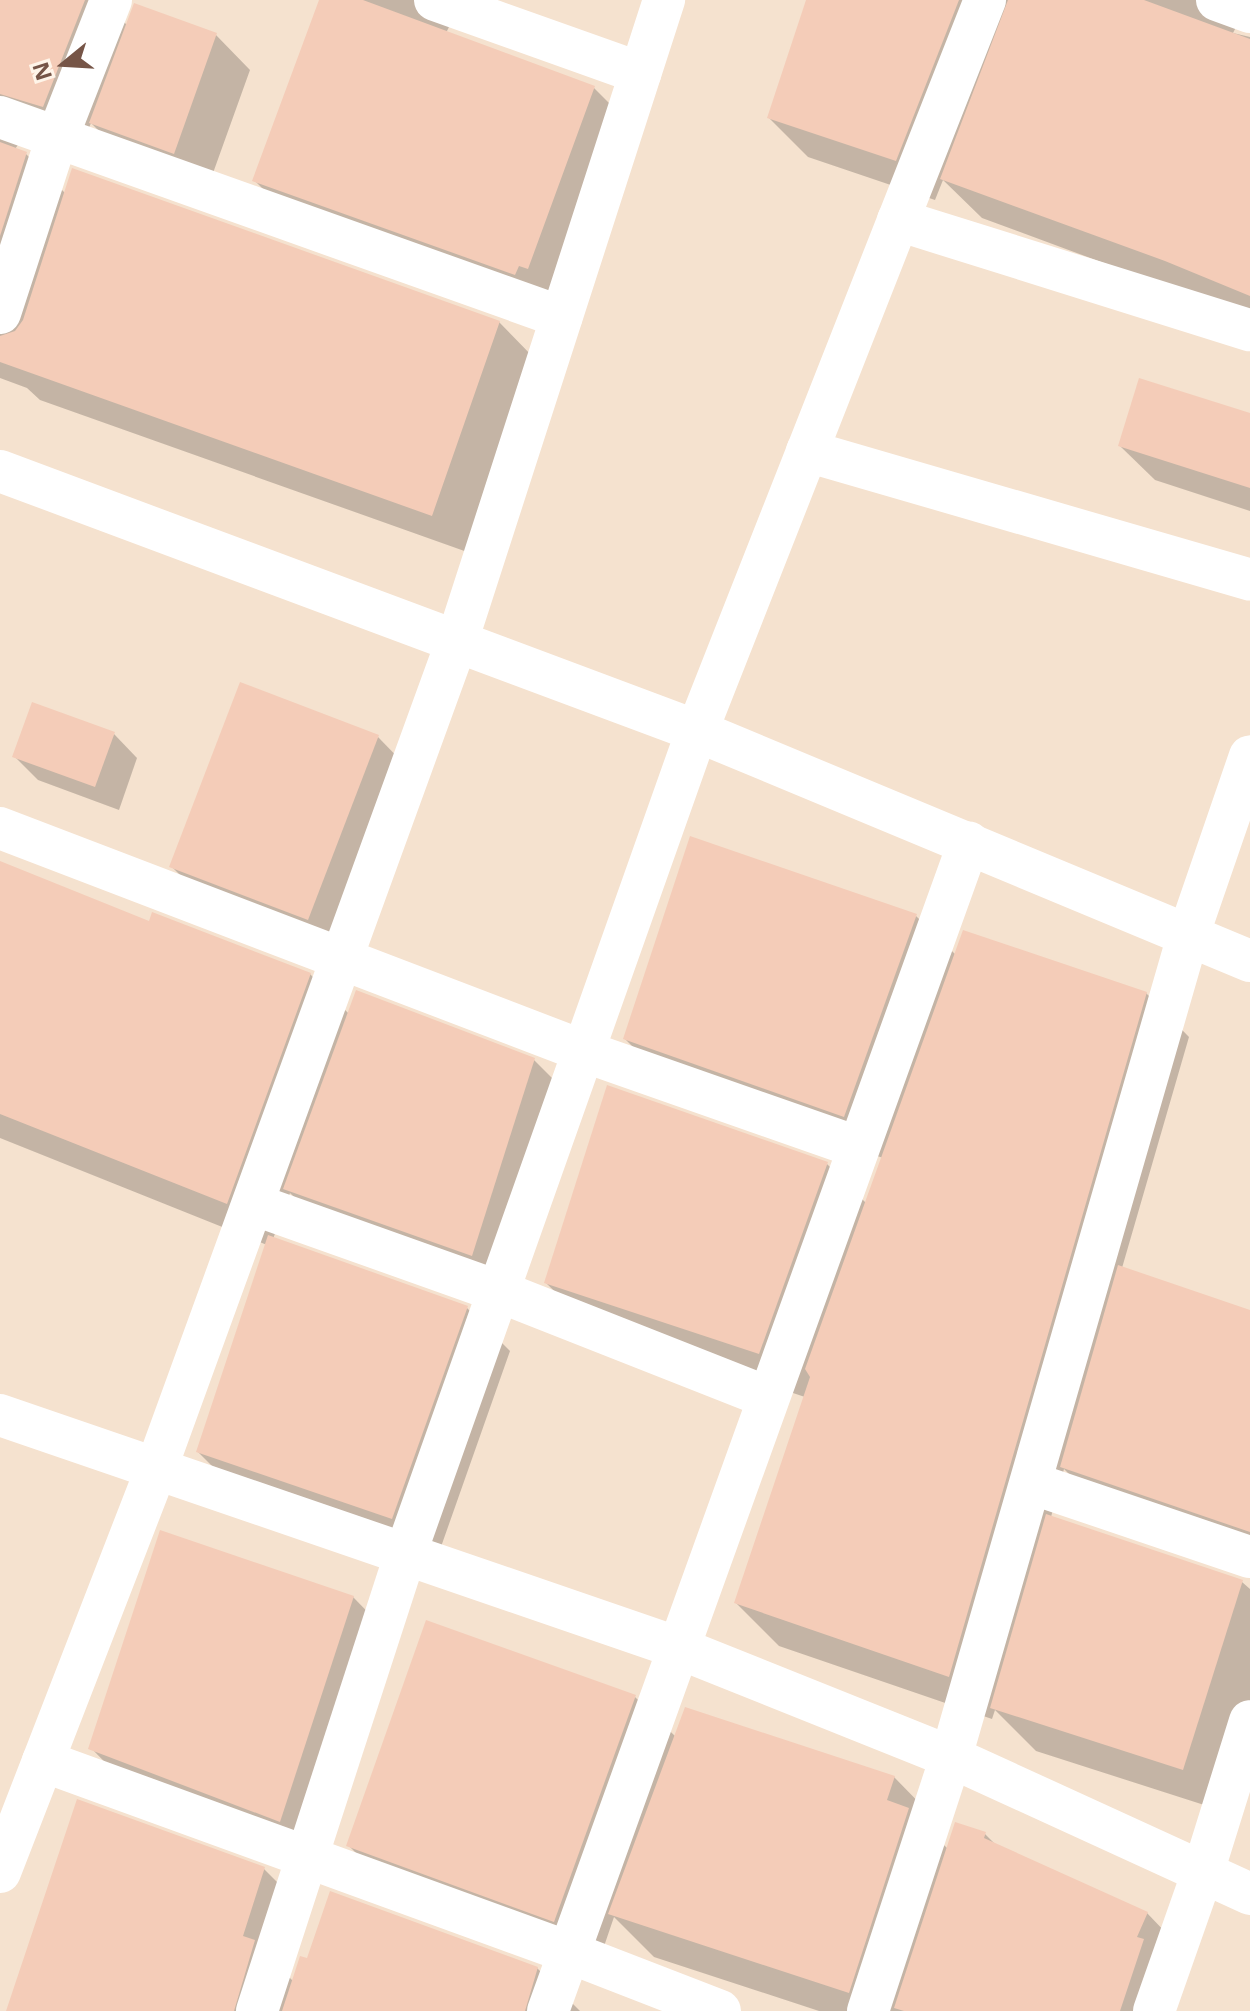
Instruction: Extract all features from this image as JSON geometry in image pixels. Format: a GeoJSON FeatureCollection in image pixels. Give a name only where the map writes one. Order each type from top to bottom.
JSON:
{"type":"FeatureCollection","features":[{"type":"Feature","properties":{"kind":"street"},"geometry":{"type":"LineString","coordinates":[[0,313],[57,138],[111,0]]}},
{"type":"Feature","properties":{"kind":"street"},"geometry":{"type":"LineString","coordinates":[[435,0],[640,73]]}},
{"type":"Feature","properties":{"kind":"street"},"geometry":{"type":"LineString","coordinates":[[0,1872],[156,1469],[457,641],[664,0]]}},
{"type":"Feature","properties":{"kind":"street"},"geometry":{"type":"LineString","coordinates":[[257,2011],[405,1555],[697,731],[985,0]]}},
{"type":"Feature","properties":{"kind":"street"},"geometry":{"type":"LineString","coordinates":[[1217,0],[1250,12]]}},
{"type":"Feature","properties":{"kind":"street"},"geometry":{"type":"LineString","coordinates":[[0,117],[561,317]]}},
{"type":"Feature","properties":{"kind":"street"},"geometry":{"type":"LineString","coordinates":[[898,220],[1250,330]]}},
{"type":"Feature","properties":{"kind":"street"},"geometry":{"type":"LineString","coordinates":[[807,451],[1250,580]]}},
{"type":"Feature","properties":{"kind":"street"},"geometry":{"type":"LineString","coordinates":[[0,471],[697,731],[1250,961]]}},
{"type":"Feature","properties":{"kind":"street"},"geometry":{"type":"LineString","coordinates":[[868,2011],[951,1757],[1188,936],[1250,756]]}},
{"type":"Feature","properties":{"kind":"street"},"geometry":{"type":"LineString","coordinates":[[0,828],[583,1051],[857,1147]]}},
{"type":"Feature","properties":{"kind":"street"},"geometry":{"type":"LineString","coordinates":[[548,2011],[676,1647],[969,842]]}},
{"type":"Feature","properties":{"kind":"street"},"geometry":{"type":"LineString","coordinates":[[253,1204],[498,1291],[767,1397]]}},
{"type":"Feature","properties":{"kind":"street"},"geometry":{"type":"LineString","coordinates":[[0,1415],[676,1647],[951,1757],[1250,1894]]}},
{"type":"Feature","properties":{"kind":"street"},"geometry":{"type":"LineString","coordinates":[[1031,1483],[1250,1557]]}},
{"type":"Feature","properties":{"kind":"street"},"geometry":{"type":"LineString","coordinates":[[1154,2011],[1203,1872],[1250,1721]]}},
{"type":"Feature","properties":{"kind":"street"},"geometry":{"type":"LineString","coordinates":[[43,1761],[568,1952],[720,2011]]}},
{"type":"Feature","properties":{"kind":"shaded area"},"geometry":{"type":"Polygon","coordinates":[[[0,0],[1250,0],[1250,2011],[0,2011],[0,0]]]}},
{"type":"Feature","properties":{"kind":"building"},"geometry":{"type":"Polygon","coordinates":[[[0,0],[85,0],[43,107],[0,94],[0,0]]]}},
{"type":"Feature","properties":{"kind":"building"},"geometry":{"type":"Polygon","coordinates":[[[319,0],[363,0],[595,86],[528,269],[519,266],[515,275],[252,181],[319,0]]]}},
{"type":"Feature","properties":{"kind":"building"},"geometry":{"type":"Polygon","coordinates":[[[806,0],[959,0],[896,161],[767,118],[806,0]]]}},
{"type":"Feature","properties":{"kind":"building"},"geometry":{"type":"Polygon","coordinates":[[[1008,0],[1144,0],[1250,39],[1250,296],[1165,261],[940,179],[1008,0]]]}},
{"type":"Feature","properties":{"kind":"building"},"geometry":{"type":"Polygon","coordinates":[[[134,3],[217,33],[174,154],[89,123],[134,3]]]}},
{"type":"Feature","properties":{"kind":"building"},"geometry":{"type":"Polygon","coordinates":[[[0,142],[27,152],[0,236],[0,142]]]}},
{"type":"Feature","properties":{"kind":"building"},"geometry":{"type":"Polygon","coordinates":[[[72,168],[500,321],[432,516],[0,362],[0,336],[15,331],[23,320],[72,168]]]}},
{"type":"Feature","properties":{"kind":"building"},"geometry":{"type":"Polygon","coordinates":[[[1139,378],[1250,413],[1250,488],[1118,446],[1139,378]]]}},
{"type":"Feature","properties":{"kind":"building"},"geometry":{"type":"Polygon","coordinates":[[[240,682],[379,735],[308,920],[169,867],[240,682]]]}},
{"type":"Feature","properties":{"kind":"building"},"geometry":{"type":"Polygon","coordinates":[[[32,702],[115,732],[95,787],[12,757],[32,702]]]}},
{"type":"Feature","properties":{"kind":"building"},"geometry":{"type":"Polygon","coordinates":[[[690,836],[917,914],[844,1117],[623,1039],[690,836]]]}},
{"type":"Feature","properties":{"kind":"building"},"geometry":{"type":"Polygon","coordinates":[[[0,861],[149,921],[152,912],[311,973],[227,1204],[0,1114],[0,861]]]}},
{"type":"Feature","properties":{"kind":"building"},"geometry":{"type":"Polygon","coordinates":[[[963,930],[1147,992],[949,1677],[734,1603],[810,1377],[805,1369],[963,930]]]}},
{"type":"Feature","properties":{"kind":"building"},"geometry":{"type":"Polygon","coordinates":[[[356,990],[535,1058],[472,1256],[283,1189],[356,990]]]}},
{"type":"Feature","properties":{"kind":"building"},"geometry":{"type":"Polygon","coordinates":[[[607,1085],[828,1162],[759,1354],[544,1283],[607,1085]]]}},
{"type":"Feature","properties":{"kind":"building"},"geometry":{"type":"Polygon","coordinates":[[[268,1235],[468,1306],[392,1519],[196,1452],[268,1235]]]}},
{"type":"Feature","properties":{"kind":"building"},"geometry":{"type":"Polygon","coordinates":[[[1118,1265],[1250,1310],[1250,1532],[1060,1467],[1118,1265]]]}},
{"type":"Feature","properties":{"kind":"building"},"geometry":{"type":"Polygon","coordinates":[[[1046,1514],[1243,1580],[1183,1770],[990,1708],[1046,1514]]]}},
{"type":"Feature","properties":{"kind":"building"},"geometry":{"type":"Polygon","coordinates":[[[160,1530],[354,1596],[280,1822],[88,1749],[160,1530]]]}},
{"type":"Feature","properties":{"kind":"building"},"geometry":{"type":"Polygon","coordinates":[[[426,1620],[636,1695],[554,1922],[346,1846],[426,1620]]]}},
{"type":"Feature","properties":{"kind":"building"},"geometry":{"type":"Polygon","coordinates":[[[685,1707],[895,1776],[887,1800],[909,1808],[849,1993],[608,1914],[685,1707]]]}},
{"type":"Feature","properties":{"kind":"building"},"geometry":{"type":"Polygon","coordinates":[[[77,1799],[265,1867],[243,1936],[255,1940],[234,2011],[6,2011],[77,1799]]]}},
{"type":"Feature","properties":{"kind":"building"},"geometry":{"type":"Polygon","coordinates":[[[955,1822],[986,1832],[984,1838],[1148,1912],[1137,1937],[1144,1939],[1120,2011],[904,2011],[894,2008],[955,1822]]]}},
{"type":"Feature","properties":{"kind":"building"},"geometry":{"type":"Polygon","coordinates":[[[330,1891],[538,1967],[525,2011],[282,2011],[300,1956],[307,1958],[330,1891]]]}}]}
